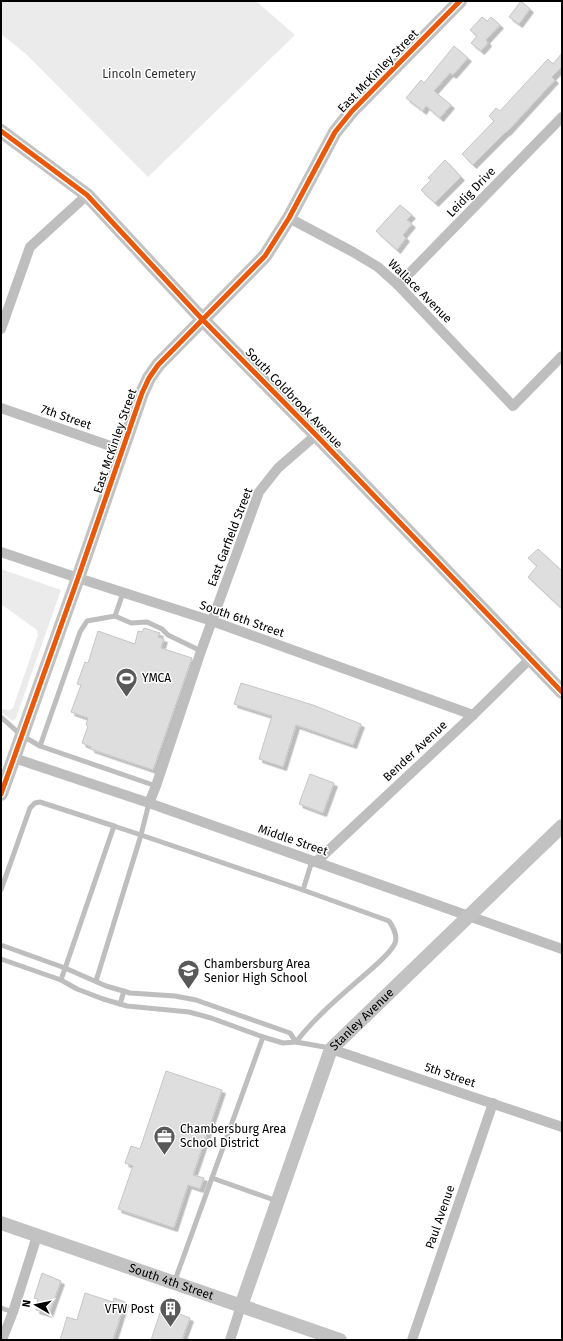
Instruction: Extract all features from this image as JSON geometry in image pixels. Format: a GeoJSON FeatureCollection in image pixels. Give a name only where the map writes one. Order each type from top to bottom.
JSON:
{"type":"FeatureCollection","features":[{"type":"Feature","properties":{"kind":"street","name":"East McKinley Street"},"geometry":{"type":"LineString","coordinates":[[1,794],[142,392],[149,378],[158,365],[265,256],[290,218],[335,132],[352,111],[460,1]]}},
{"type":"Feature","properties":{"kind":"street","name":"Leidig Drive"},"geometry":{"type":"LineString","coordinates":[[398,285],[562,117]]}},
{"type":"Feature","properties":{"kind":"street","name":"South Coldbrook Avenue"},"geometry":{"type":"LineString","coordinates":[[1,131],[87,195],[202,319],[316,435],[562,692]]}},
{"type":"Feature","properties":{"kind":"street"},"geometry":{"type":"LineString","coordinates":[[1,329],[30,247],[87,195]]}},
{"type":"Feature","properties":{"kind":"street","name":"Wallace Avenue"},"geometry":{"type":"LineString","coordinates":[[290,218],[354,252],[378,267],[398,285],[514,406],[562,356]]}},
{"type":"Feature","properties":{"kind":"street","name":"7th Street"},"geometry":{"type":"LineString","coordinates":[[1,408],[122,450]]}},
{"type":"Feature","properties":{"kind":"street","name":"East Garfield Street"},"geometry":{"type":"LineString","coordinates":[[149,804],[201,651],[259,492],[278,468],[316,435]]}},
{"type":"Feature","properties":{"kind":"street","name":"South 6th Street"},"geometry":{"type":"LineString","coordinates":[[1,552],[212,621],[473,715]]}},
{"type":"Feature","properties":{"kind":"street","name":"Bender Avenue"},"geometry":{"type":"LineString","coordinates":[[314,861],[473,715],[531,658]]}},
{"type":"Feature","properties":{"kind":"street","name":"Middle Street"},"geometry":{"type":"LineString","coordinates":[[14,758],[314,861],[562,949]]}},
{"type":"Feature","properties":{"kind":"street","name":"Stanley Avenue"},"geometry":{"type":"LineString","coordinates":[[230,1340],[331,1048],[562,826]]}},
{"type":"Feature","properties":{"kind":"street","name":"5th Street"},"geometry":{"type":"LineString","coordinates":[[331,1048],[562,1127]]}},
{"type":"Feature","properties":{"kind":"street","name":"Paul Avenue"},"geometry":{"type":"LineString","coordinates":[[412,1340],[493,1103]]}},
{"type":"Feature","properties":{"kind":"street","name":"South 4th Street"},"geometry":{"type":"LineString","coordinates":[[1,1223],[174,1284],[340,1340]]}},
{"type":"Feature","properties":{"kind":"street"},"geometry":{"type":"LineString","coordinates":[[2,1340],[13,1312],[37,1236]]}},
{"type":"Feature","properties":{"kind":"lane"},"geometry":{"type":"LineString","coordinates":[[115,616],[123,593]]}},
{"type":"Feature","properties":{"kind":"lane"},"geometry":{"type":"LineString","coordinates":[[40,746],[80,632],[87,620],[115,616],[131,623],[147,622],[162,629],[168,635],[201,651]]}},
{"type":"Feature","properties":{"kind":"lane"},"geometry":{"type":"LineString","coordinates":[[1,717],[21,735],[40,746],[156,786]]}},
{"type":"Feature","properties":{"kind":"lane"},"geometry":{"type":"LineString","coordinates":[[1,890],[30,808],[35,803],[40,802],[303,890],[389,921],[394,927],[396,938],[395,944],[379,961],[307,1027],[296,1042]]}},
{"type":"Feature","properties":{"kind":"lane"},"geometry":{"type":"LineString","coordinates":[[96,981],[141,835],[149,804]]}},
{"type":"Feature","properties":{"kind":"lane"},"geometry":{"type":"LineString","coordinates":[[61,980],[114,826]]}},
{"type":"Feature","properties":{"kind":"lane"},"geometry":{"type":"LineString","coordinates":[[303,890],[314,861]]}},
{"type":"Feature","properties":{"kind":"lane"},"geometry":{"type":"LineString","coordinates":[[1,945],[65,968],[106,986],[130,993],[175,996],[196,1000],[290,1033],[296,1042]]}},
{"type":"Feature","properties":{"kind":"lane"},"geometry":{"type":"LineString","coordinates":[[1,959],[61,980],[76,989],[120,1004],[189,1012],[283,1043],[296,1042],[331,1048]]}},
{"type":"Feature","properties":{"kind":"lane"},"geometry":{"type":"LineString","coordinates":[[120,1004],[124,991]]}},
{"type":"Feature","properties":{"kind":"lane"},"geometry":{"type":"LineString","coordinates":[[174,1284],[263,1037]]}},
{"type":"Feature","properties":{"kind":"lane"},"geometry":{"type":"LineString","coordinates":[[212,1178],[278,1201]]}},
{"type":"Feature","properties":{"kind":"lane"},"geometry":{"type":"LineString","coordinates":[[1,1308],[13,1312]]}},
{"type":"Feature","properties":{"kind":"green space","name":"Lincoln Cemetery"},"geometry":{"type":"Polygon","coordinates":[[[1,1],[256,1],[295,35],[148,177],[26,54],[1,34],[1,1]]]}},
{"type":"Feature","properties":{"kind":"green space"},"geometry":{"type":"Polygon","coordinates":[[[1,569],[61,590],[16,718],[13,721],[1,712],[1,709],[10,710],[13,708],[38,635],[37,630],[1,604],[1,569]]]}},
{"type":"Feature","properties":{"kind":"building"},"geometry":{"type":"Polygon","coordinates":[[[521,1],[530,9],[519,24],[509,17],[521,1]]]}},
{"type":"Feature","properties":{"kind":"building"},"geometry":{"type":"Polygon","coordinates":[[[482,17],[487,21],[491,17],[500,25],[486,40],[488,43],[481,51],[471,43],[477,36],[470,30],[482,17]]]}},
{"type":"Feature","properties":{"kind":"building"},"geometry":{"type":"Polygon","coordinates":[[[454,46],[468,58],[453,75],[450,73],[434,91],[451,105],[440,118],[426,106],[423,111],[406,98],[421,80],[424,83],[454,46]]]}},
{"type":"Feature","properties":{"kind":"building"},"geometry":{"type":"Polygon","coordinates":[[[562,53],[562,67],[552,77],[555,80],[507,132],[473,165],[462,154],[494,121],[489,116],[496,108],[500,111],[548,59],[553,64],[562,53]]]}},
{"type":"Feature","properties":{"kind":"building"},"geometry":{"type":"Polygon","coordinates":[[[445,160],[461,177],[435,203],[421,190],[431,180],[428,178],[445,160]]]}},
{"type":"Feature","properties":{"kind":"building"},"geometry":{"type":"Polygon","coordinates":[[[400,205],[412,215],[407,220],[412,224],[403,235],[406,238],[397,250],[376,231],[400,205]]]}},
{"type":"Feature","properties":{"kind":"building"},"geometry":{"type":"Polygon","coordinates":[[[538,549],[562,571],[562,609],[528,577],[537,566],[528,558],[538,549]]]}},
{"type":"Feature","properties":{"kind":"building","name":"YMCA"},"geometry":{"type":"Polygon","coordinates":[[[144,628],[160,633],[158,637],[164,639],[161,648],[192,658],[153,770],[91,749],[91,747],[82,743],[88,726],[86,725],[88,718],[71,712],[81,685],[77,684],[85,662],[88,663],[98,631],[135,644],[138,631],[142,632],[144,628]]]}},
{"type":"Feature","properties":{"kind":"building"},"geometry":{"type":"Polygon","coordinates":[[[241,683],[313,705],[361,724],[353,745],[296,725],[283,767],[259,759],[272,716],[234,704],[241,683]]]}},
{"type":"Feature","properties":{"kind":"building"},"geometry":{"type":"Polygon","coordinates":[[[310,774],[334,783],[323,813],[299,804],[310,774]]]}},
{"type":"Feature","properties":{"kind":"building","name":"Chambersburg Area School District"},"geometry":{"type":"Polygon","coordinates":[[[166,1071],[222,1090],[193,1175],[204,1178],[200,1189],[188,1185],[174,1228],[118,1209],[133,1166],[125,1163],[131,1146],[140,1149],[166,1071]]]}},
{"type":"Feature","properties":{"kind":"building"},"geometry":{"type":"Polygon","coordinates":[[[42,1273],[61,1281],[49,1314],[36,1310],[38,1299],[34,1298],[42,1273]]]}},
{"type":"Feature","properties":{"kind":"building"},"geometry":{"type":"Polygon","coordinates":[[[85,1293],[113,1302],[114,1298],[125,1302],[113,1340],[60,1340],[67,1317],[77,1320],[85,1293]]]}},
{"type":"Feature","properties":{"kind":"building","name":"VFW Post"},"geometry":{"type":"Polygon","coordinates":[[[162,1307],[190,1318],[182,1340],[151,1340],[162,1307]]]}},
{"type":"Feature","properties":{"kind":"cycle path"},"geometry":{"type":"LineString","coordinates":[[1,794],[142,393],[149,378],[158,365],[265,256],[289,218],[335,132],[352,111],[460,1]]}},
{"type":"Feature","properties":{"kind":"cycle path"},"geometry":{"type":"LineString","coordinates":[[1,131],[87,195],[202,319],[316,435],[562,692]]}},
{"type":"Feature","properties":{"kind":"place","name":"YMCA"},"geometry":{"type":"Point","coordinates":[127,698]}},
{"type":"Feature","properties":{"kind":"place","name":"Chambersburg Area Senior High School"},"geometry":{"type":"Point","coordinates":[188,990]}},
{"type":"Feature","properties":{"kind":"place","name":"Chambersburg Area School District"},"geometry":{"type":"Point","coordinates":[164,1156]}},
{"type":"Feature","properties":{"kind":"place","name":"VFW Post"},"geometry":{"type":"Point","coordinates":[170,1328]}}]}
